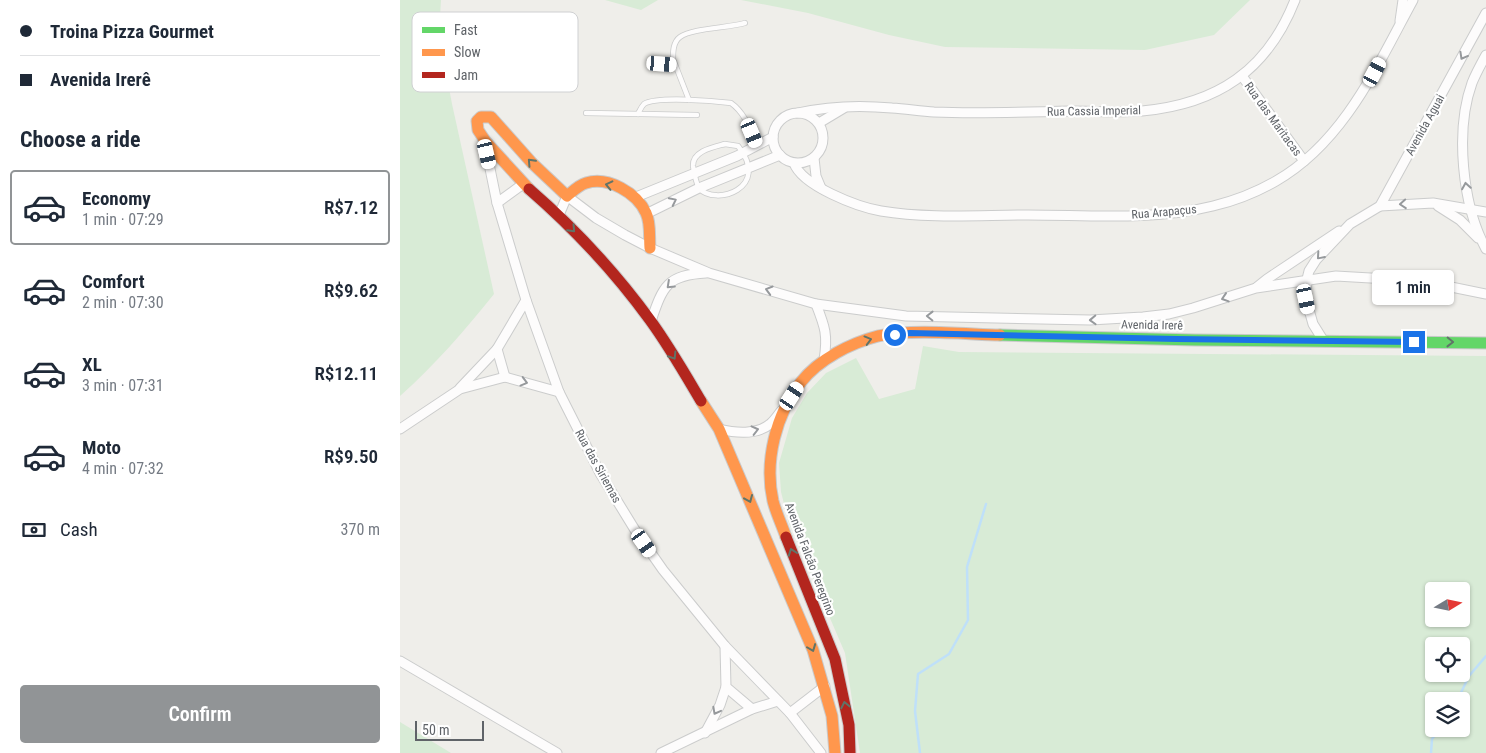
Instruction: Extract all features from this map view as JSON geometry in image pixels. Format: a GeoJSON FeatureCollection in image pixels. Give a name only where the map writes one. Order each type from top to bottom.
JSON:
{"type":"FeatureCollection","features":[{"type":"Feature","properties":{"kind":"street","name":"Rua Cassia Imperial"},"geometry":{"type":"LineString","coordinates":[[798,113],[819,108],[846,107],[890,107],[942,112],[1141,111],[1196,101],[1225,87],[1242,76],[1254,64],[1276,37],[1295,0]]}},
{"type":"Feature","properties":{"kind":"street"},"geometry":{"type":"LineString","coordinates":[[1399,26],[1403,0]]}},
{"type":"Feature","properties":{"kind":"street","name":"Rua Arapaçus"},"geometry":{"type":"LineString","coordinates":[[794,163],[804,178],[821,188],[862,206],[881,211],[939,215],[1148,215],[1213,206],[1275,182],[1304,161],[1329,138],[1347,115],[1375,72],[1413,0]]}},
{"type":"Feature","properties":{"kind":"street","name":"Avenida Aguai"},"geometry":{"type":"LineString","coordinates":[[1380,206],[1486,13]]}},
{"type":"Feature","properties":{"kind":"street"},"geometry":{"type":"LineString","coordinates":[[1484,245],[1472,209],[1464,174],[1463,144],[1464,116],[1472,82],[1486,55]]}},
{"type":"Feature","properties":{"kind":"street","name":"Rua das Maritacas"},"geometry":{"type":"LineString","coordinates":[[1242,76],[1304,161]]}},
{"type":"Feature","properties":{"kind":"street"},"geometry":{"type":"LineString","coordinates":[[819,123],[846,107]]}},
{"type":"Feature","properties":{"kind":"street"},"geometry":{"type":"LineString","coordinates":[[798,113],[806,114],[819,123],[822,130],[823,146],[814,158],[801,164],[786,161],[780,155],[774,144],[773,137],[775,129],[784,117],[798,113]]}},
{"type":"Feature","properties":{"kind":"street"},"geometry":{"type":"LineString","coordinates":[[824,360],[827,343],[826,334],[816,304],[709,273],[650,248],[596,218],[567,196],[532,163],[491,117],[486,116],[478,119],[476,125],[486,142],[523,184],[559,215],[607,266],[651,321],[719,429],[813,650],[832,716],[836,753]]}},
{"type":"Feature","properties":{"kind":"street"},"geometry":{"type":"LineString","coordinates":[[636,197],[730,159],[773,137]]}},
{"type":"Feature","properties":{"kind":"street","name":"Rua das Siriemas"},"geometry":{"type":"LineString","coordinates":[[486,142],[497,203],[526,300],[559,392],[600,473],[635,530],[669,577],[725,646],[790,713],[820,753]]}},
{"type":"Feature","properties":{"kind":"street"},"geometry":{"type":"LineString","coordinates":[[646,214],[699,188],[780,155]]}},
{"type":"Feature","properties":{"kind":"street"},"geometry":{"type":"LineString","coordinates":[[814,158],[816,176],[821,188]]}},
{"type":"Feature","properties":{"kind":"street"},"geometry":{"type":"LineString","coordinates":[[730,159],[736,173]]}},
{"type":"Feature","properties":{"kind":"street"},"geometry":{"type":"LineString","coordinates":[[559,215],[567,196],[576,188],[590,182],[615,186],[636,197],[646,214],[650,248]]}},
{"type":"Feature","properties":{"kind":"street"},"geometry":{"type":"LineString","coordinates":[[497,203],[523,184]]}},
{"type":"Feature","properties":{"kind":"street"},"geometry":{"type":"LineString","coordinates":[[1433,203],[1460,220],[1484,245]]}},
{"type":"Feature","properties":{"kind":"street"},"geometry":{"type":"LineString","coordinates":[[1256,288],[1350,224],[1380,206],[1433,203],[1486,212]]}},
{"type":"Feature","properties":{"kind":"street"},"geometry":{"type":"LineString","coordinates":[[1323,340],[1313,324],[1308,310],[1306,299],[1307,279],[1309,271],[1316,260],[1350,224]]}},
{"type":"Feature","properties":{"kind":"street"},"geometry":{"type":"LineString","coordinates":[[651,321],[660,296],[670,283],[680,276],[709,273]]}},
{"type":"Feature","properties":{"kind":"street"},"geometry":{"type":"LineString","coordinates":[[1256,288],[1336,276],[1422,281],[1486,294]]}},
{"type":"Feature","properties":{"kind":"street","name":"Avenida Irerê"},"geometry":{"type":"LineString","coordinates":[[816,304],[906,316],[1090,320],[1169,314],[1256,288]]}},
{"type":"Feature","properties":{"kind":"street"},"geometry":{"type":"LineString","coordinates":[[400,429],[460,389],[497,349],[526,300]]}},
{"type":"Feature","properties":{"kind":"street","name":"Avenida Irerê"},"geometry":{"type":"LineString","coordinates":[[824,360],[858,342],[880,336],[910,333],[1486,343]]}},
{"type":"Feature","properties":{"kind":"street"},"geometry":{"type":"LineString","coordinates":[[497,349],[505,377]]}},
{"type":"Feature","properties":{"kind":"street","name":"Avenida Falcão Peregrino"},"geometry":{"type":"LineString","coordinates":[[824,360],[801,381],[783,410],[774,441],[770,467],[773,501],[794,559],[835,658],[849,725],[850,753]]}},
{"type":"Feature","properties":{"kind":"street"},"geometry":{"type":"LineString","coordinates":[[460,389],[505,377],[559,392]]}},
{"type":"Feature","properties":{"kind":"street"},"geometry":{"type":"LineString","coordinates":[[719,429],[746,432],[759,430],[770,424],[783,410]]}},
{"type":"Feature","properties":{"kind":"street"},"geometry":{"type":"LineString","coordinates":[[704,733],[720,705],[726,687],[725,646]]}},
{"type":"Feature","properties":{"kind":"street"},"geometry":{"type":"LineString","coordinates":[[400,661],[557,753]]}},
{"type":"Feature","properties":{"kind":"street"},"geometry":{"type":"LineString","coordinates":[[790,713],[824,686]]}},
{"type":"Feature","properties":{"kind":"street"},"geometry":{"type":"LineString","coordinates":[[726,687],[752,710]]}},
{"type":"Feature","properties":{"kind":"street"},"geometry":{"type":"LineString","coordinates":[[661,753],[752,710],[778,702]]}},
{"type":"Feature","properties":{"kind":"lane"},"geometry":{"type":"LineString","coordinates":[[689,100],[675,65],[673,52],[676,41],[680,36],[693,32],[745,23]]}},
{"type":"Feature","properties":{"kind":"lane"},"geometry":{"type":"LineString","coordinates":[[662,64],[675,65]]}},
{"type":"Feature","properties":{"kind":"lane"},"geometry":{"type":"LineString","coordinates":[[638,114],[646,103],[689,100],[731,103],[747,122],[757,145]]}},
{"type":"Feature","properties":{"kind":"lane"},"geometry":{"type":"LineString","coordinates":[[586,113],[697,115]]}},
{"type":"Feature","properties":{"kind":"lane"},"geometry":{"type":"LineString","coordinates":[[733,144],[738,146],[743,153],[749,168],[747,181],[742,187],[723,195],[714,195],[699,188],[693,165],[695,157],[712,147],[733,144]]}},
{"type":"Feature","properties":{"kind":"green space"},"geometry":{"type":"Polygon","coordinates":[[[400,0],[441,0],[440,12],[412,12],[412,92],[450,92],[494,294],[449,347],[400,396],[400,0]]]}},
{"type":"Feature","properties":{"kind":"green space"},"geometry":{"type":"Polygon","coordinates":[[[605,0],[658,0],[641,10],[605,0]]]}},
{"type":"Feature","properties":{"kind":"green space"},"geometry":{"type":"Polygon","coordinates":[[[741,0],[1250,0],[1214,35],[1145,50],[945,47],[889,35],[808,13],[741,0]]]}},
{"type":"Feature","properties":{"kind":"green space"},"geometry":{"type":"Polygon","coordinates":[[[923,346],[959,352],[1486,356],[1486,753],[860,753],[845,653],[789,523],[781,492],[779,463],[792,418],[807,393],[826,373],[856,358],[879,399],[915,389],[923,346]]]}},
{"type":"Feature","properties":{"kind":"green space"},"geometry":{"type":"Polygon","coordinates":[[[400,722],[451,753],[400,753],[400,722]]]}},
{"type":"Feature","properties":{"kind":"waterway"},"geometry":{"type":"LineString","coordinates":[[920,753],[915,711],[918,674],[949,654],[968,620],[967,567],[986,504]]}},
{"type":"Feature","properties":{"kind":"waterway"},"geometry":{"type":"LineString","coordinates":[[1461,692],[1469,676],[1486,656]]}},
{"type":"Feature","properties":{"kind":"waterway"},"geometry":{"type":"LineString","coordinates":[[1431,753],[1434,737]]}},
{"type":"Feature","properties":{"kind":"traffic: fast"},"geometry":{"type":"LineString","coordinates":[[1000,335],[1195,340],[1486,343]]}},
{"type":"Feature","properties":{"kind":"traffic: slow"},"geometry":{"type":"LineString","coordinates":[[529,189],[486,142],[478,130],[477,121],[481,117],[491,117],[532,163],[567,196],[581,185],[595,181],[612,184],[629,193],[642,206],[648,217],[650,248]]}},
{"type":"Feature","properties":{"kind":"traffic: slow"},"geometry":{"type":"LineString","coordinates":[[786,537],[773,501],[770,470],[771,454],[774,438],[785,408],[808,374],[836,353],[878,336],[922,332],[1000,335]]}},
{"type":"Feature","properties":{"kind":"traffic: slow"},"geometry":{"type":"LineString","coordinates":[[701,401],[719,429],[813,650],[832,716],[835,753]]}},
{"type":"Feature","properties":{"kind":"traffic: jam"},"geometry":{"type":"LineString","coordinates":[[529,189],[578,235],[623,285],[664,340],[701,401]]}},
{"type":"Feature","properties":{"kind":"traffic: jam"},"geometry":{"type":"LineString","coordinates":[[786,537],[835,659],[849,725],[850,753]]}},
{"type":"Feature","properties":{"kind":"route"},"geometry":{"type":"LineString","coordinates":[[895,335],[910,333],[1414,342]]}}]}
